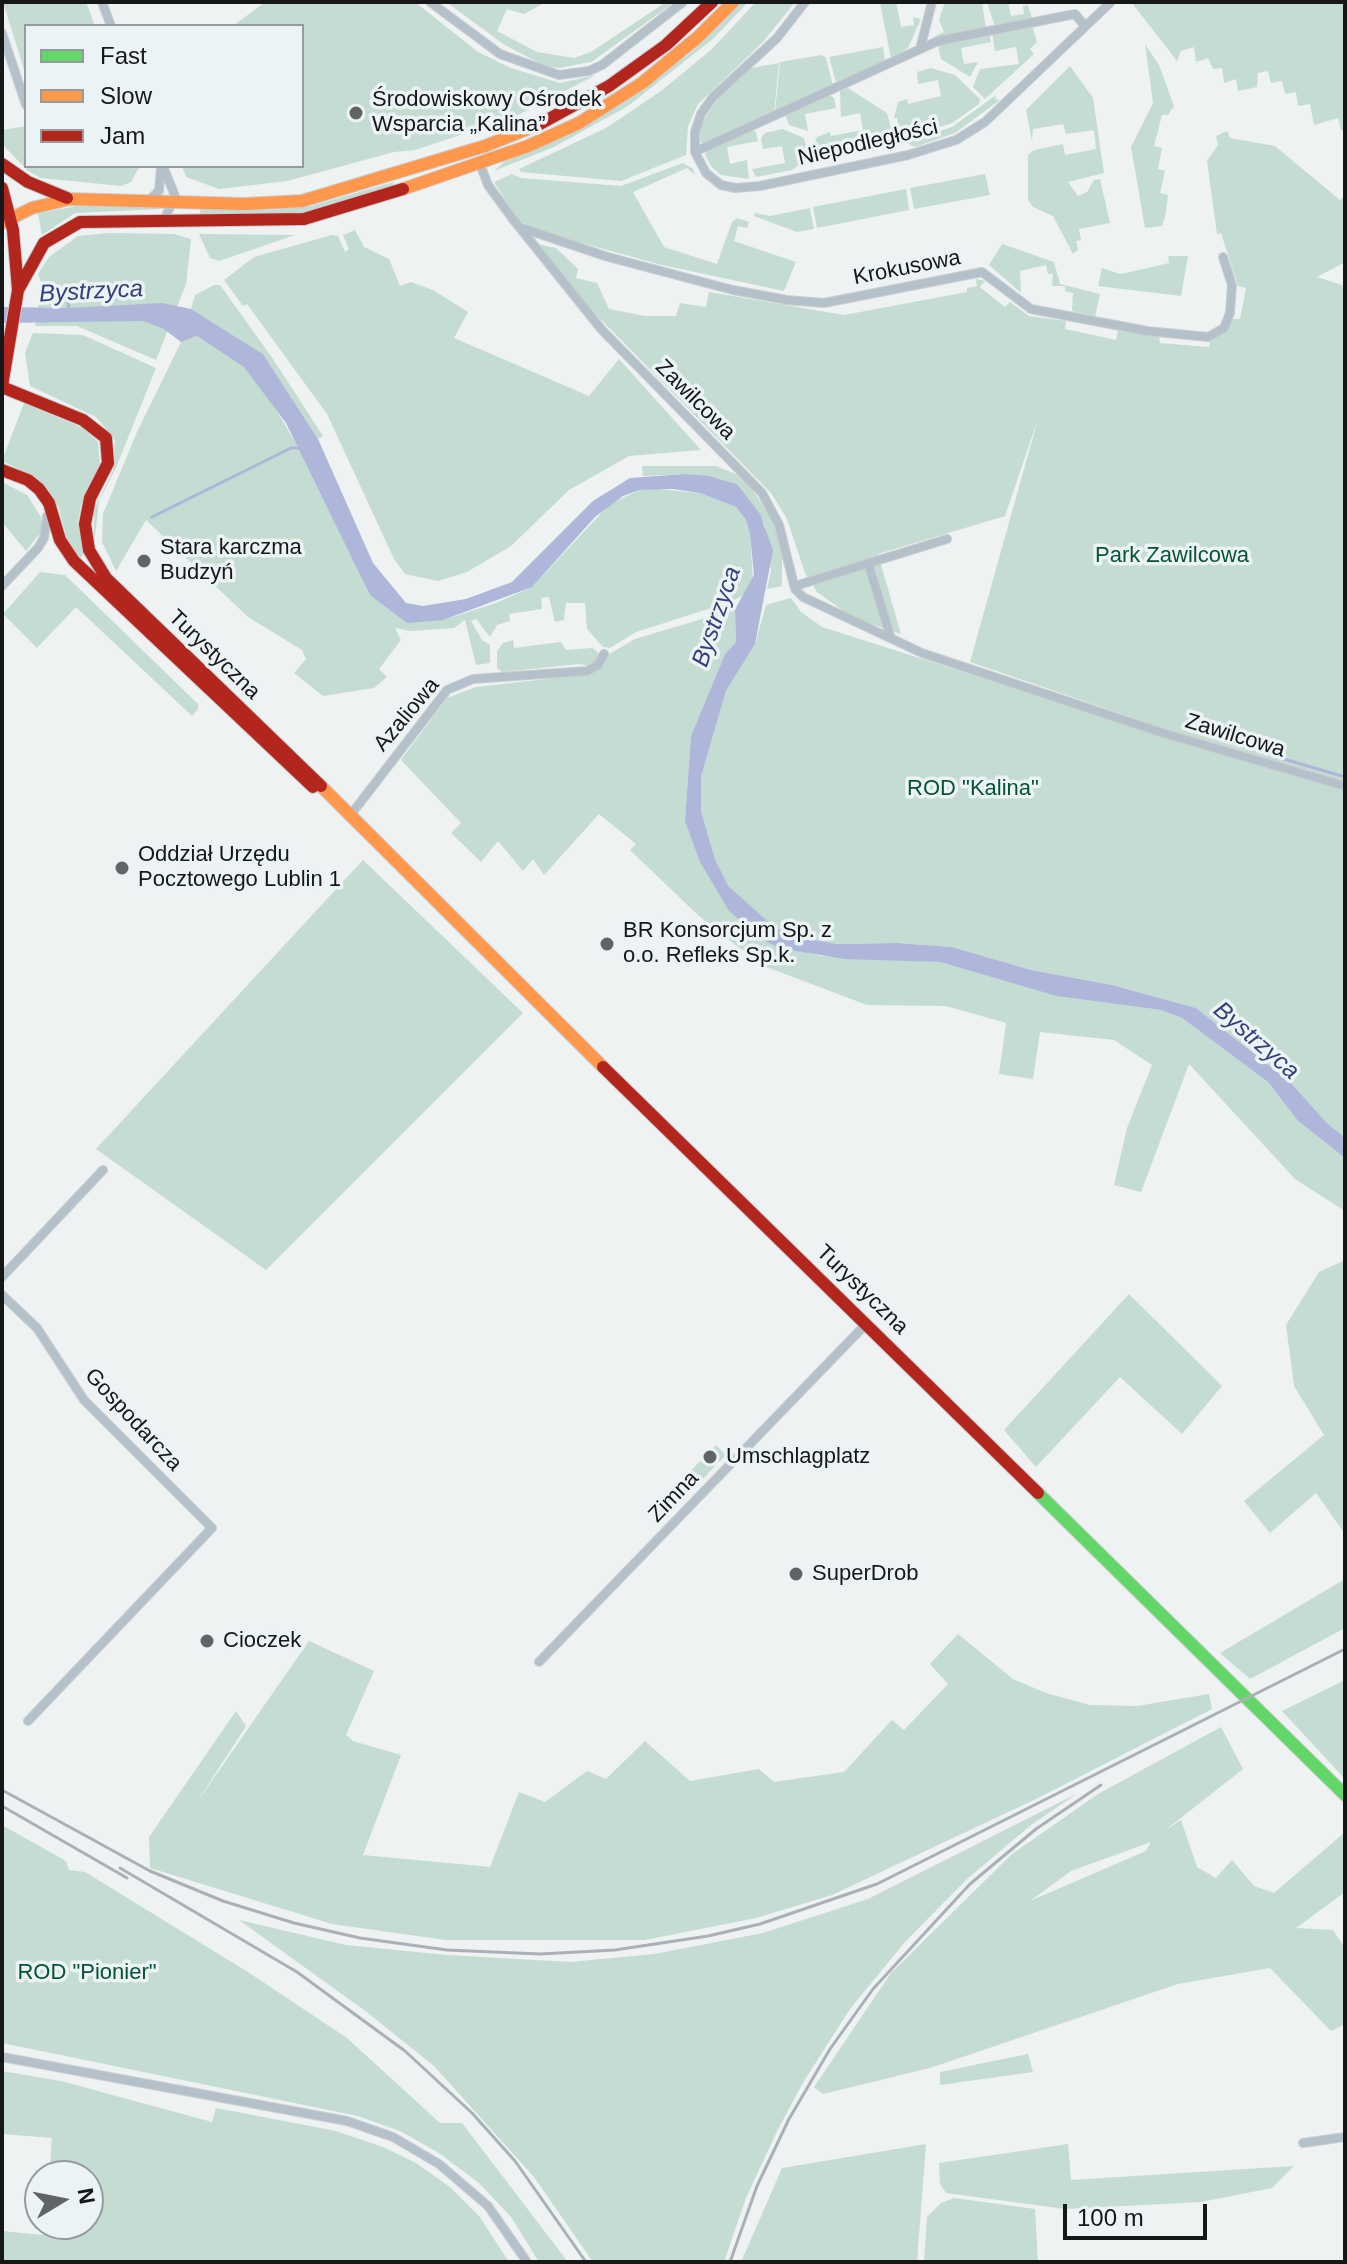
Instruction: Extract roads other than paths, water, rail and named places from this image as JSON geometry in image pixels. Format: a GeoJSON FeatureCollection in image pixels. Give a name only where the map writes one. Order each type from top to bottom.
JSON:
{"type":"FeatureCollection","features":[{"type":"Feature","properties":{"kind":"main road"},"geometry":{"type":"LineString","coordinates":[[6,221],[46,203],[70,199],[294,202],[400,173],[498,142],[564,113],[640,65],[712,2]]}},
{"type":"Feature","properties":{"kind":"main road"},"geometry":{"type":"LineString","coordinates":[[2,386],[18,290],[34,256],[65,228],[95,219],[298,219],[480,164],[570,127],[660,70],[733,2]]}},
{"type":"Feature","properties":{"kind":"main road"},"geometry":{"type":"LineString","coordinates":[[564,113],[570,127]]}},
{"type":"Feature","properties":{"kind":"main road"},"geometry":{"type":"LineString","coordinates":[[2,164],[28,182],[70,199]]}},
{"type":"Feature","properties":{"kind":"main road"},"geometry":{"type":"LineString","coordinates":[[400,173],[405,189]]}},
{"type":"Feature","properties":{"kind":"main road"},"geometry":{"type":"LineString","coordinates":[[2,188],[18,290]]}},
{"type":"Feature","properties":{"kind":"main road","name":"Turystyczna"},"geometry":{"type":"LineString","coordinates":[[2,386],[83,420],[101,432],[110,456],[90,498],[85,524],[86,541],[95,564],[1345,1795]]}},
{"type":"Feature","properties":{"kind":"main road","name":"Turystyczna"},"geometry":{"type":"LineString","coordinates":[[2,470],[33,483],[52,512],[57,535],[74,561],[293,771],[349,817]]}},
{"type":"Feature","properties":{"kind":"street"},"geometry":{"type":"LineString","coordinates":[[102,2],[110,24]]}},
{"type":"Feature","properties":{"kind":"street"},"geometry":{"type":"LineString","coordinates":[[430,2],[500,54],[559,75],[589,71],[602,65],[683,2]]}},
{"type":"Feature","properties":{"kind":"street"},"geometry":{"type":"LineString","coordinates":[[805,2],[777,38],[706,106],[697,124],[698,151],[938,41],[1075,14],[1085,26]]}},
{"type":"Feature","properties":{"kind":"street"},"geometry":{"type":"LineString","coordinates":[[920,49],[932,2]]}},
{"type":"Feature","properties":{"kind":"street","name":"Niepodległości"},"geometry":{"type":"LineString","coordinates":[[698,151],[710,177],[727,187],[742,188],[946,144],[985,122],[1106,4]]}},
{"type":"Feature","properties":{"kind":"street"},"geometry":{"type":"LineString","coordinates":[[2,33],[24,99]]}},
{"type":"Feature","properties":{"kind":"street","name":"Zawilcowa"},"geometry":{"type":"LineString","coordinates":[[480,164],[488,185],[602,330],[762,493],[781,532],[795,586],[809,602],[890,635],[922,653],[965,668],[1163,733],[1345,786]]}},
{"type":"Feature","properties":{"kind":"street"},"geometry":{"type":"LineString","coordinates":[[147,201],[159,191],[162,168]]}},
{"type":"Feature","properties":{"kind":"street"},"geometry":{"type":"LineString","coordinates":[[163,168],[174,190],[175,202],[164,220]]}},
{"type":"Feature","properties":{"kind":"street","name":"Krokusowa"},"geometry":{"type":"LineString","coordinates":[[518,225],[537,235],[593,253],[773,298],[824,303],[982,272],[1031,309],[1147,331],[1208,337],[1224,328],[1230,313],[1232,285],[1223,257]]}},
{"type":"Feature","properties":{"kind":"street"},"geometry":{"type":"LineString","coordinates":[[2,586],[38,548],[44,538],[47,516],[52,512]]}},
{"type":"Feature","properties":{"kind":"street"},"geometry":{"type":"LineString","coordinates":[[795,586],[947,539]]}},
{"type":"Feature","properties":{"kind":"street"},"geometry":{"type":"LineString","coordinates":[[868,563],[890,635]]}},
{"type":"Feature","properties":{"kind":"street","name":"Azaliowa"},"geometry":{"type":"LineString","coordinates":[[349,817],[447,690],[473,679],[587,671],[598,665],[604,654]]}},
{"type":"Feature","properties":{"kind":"street"},"geometry":{"type":"LineString","coordinates":[[2,1277],[103,1170]]}},
{"type":"Feature","properties":{"kind":"street","name":"Gospodarcza"},"geometry":{"type":"LineString","coordinates":[[2,1295],[37,1328],[84,1400],[212,1528],[28,1721]]}},
{"type":"Feature","properties":{"kind":"street","name":"Zimna"},"geometry":{"type":"LineString","coordinates":[[539,1662],[868,1322]]}},
{"type":"Feature","properties":{"kind":"street"},"geometry":{"type":"LineString","coordinates":[[2,2057],[347,2121],[373,2129],[411,2146],[463,2183],[488,2206],[527,2262]]}},
{"type":"Feature","properties":{"kind":"street"},"geometry":{"type":"LineString","coordinates":[[1303,2143],[1345,2137]]}},
{"type":"Feature","properties":{"kind":"water"},"geometry":{"type":"Polygon","coordinates":[[[162,303],[191,309],[263,354],[318,439],[373,563],[406,603],[423,606],[466,599],[512,582],[593,501],[630,478],[685,474],[737,484],[760,514],[773,550],[755,644],[726,691],[701,777],[701,811],[715,859],[729,887],[774,927],[796,937],[838,944],[897,943],[952,947],[1031,970],[1112,985],[1196,1008],[1290,1082],[1345,1138],[1345,1158],[1298,1121],[1268,1082],[1182,1018],[1161,1010],[1056,996],[940,962],[845,959],[783,949],[765,941],[729,911],[699,860],[685,821],[691,736],[725,654],[736,642],[735,609],[754,575],[750,534],[746,520],[736,507],[700,493],[673,489],[639,490],[623,496],[595,517],[532,587],[443,620],[407,623],[370,595],[286,423],[244,367],[197,336],[181,342],[164,329],[144,321],[2,323],[2,307],[69,308],[162,303]]]}},
{"type":"Feature","properties":{"kind":"waterway","name":"Bystrzyca"},"geometry":{"type":"LineString","coordinates":[[67,297],[69,309]]}},
{"type":"Feature","properties":{"kind":"waterway"},"geometry":{"type":"LineString","coordinates":[[152,517],[291,448],[304,448]]}},
{"type":"Feature","properties":{"kind":"waterway"},"geometry":{"type":"LineString","coordinates":[[1277,757],[1345,777]]}},
{"type":"Feature","properties":{"kind":"railway"},"geometry":{"type":"LineString","coordinates":[[2,1790],[150,1871],[223,1901],[294,1923],[360,1938],[447,1950],[540,1954],[615,1950],[708,1936],[760,1924],[877,1884],[1345,1649]]}},
{"type":"Feature","properties":{"kind":"railway"},"geometry":{"type":"LineString","coordinates":[[730,2262],[757,2186],[789,2119],[830,2049],[873,1989],[970,1884],[1036,1829],[1101,1785]]}},
{"type":"Feature","properties":{"kind":"railway"},"geometry":{"type":"LineString","coordinates":[[2,1806],[127,1878]]}},
{"type":"Feature","properties":{"kind":"railway"},"geometry":{"type":"LineString","coordinates":[[120,1868],[297,1972],[405,2051],[472,2113],[515,2161],[586,2262]]}},
{"type":"Feature","properties":{"kind":"place","name":"Środowiskowy Ośrodek Wsparcia „Kalina”"},"geometry":{"type":"Point","coordinates":[356,113]}},
{"type":"Feature","properties":{"kind":"place","name":"Stara karczma Budzyń"},"geometry":{"type":"Point","coordinates":[144,561]}},
{"type":"Feature","properties":{"kind":"place","name":"Oddział Urzędu Pocztowego Lublin 1"},"geometry":{"type":"Point","coordinates":[122,868]}},
{"type":"Feature","properties":{"kind":"place","name":"BR Konsorcjum Sp. z o.o. Refleks Sp.k."},"geometry":{"type":"Point","coordinates":[607,944]}},
{"type":"Feature","properties":{"kind":"place","name":"Umschlagplatz"},"geometry":{"type":"Point","coordinates":[710,1457]}},
{"type":"Feature","properties":{"kind":"place","name":"SuperDrob"},"geometry":{"type":"Point","coordinates":[796,1574]}},
{"type":"Feature","properties":{"kind":"place","name":"Cioczek"},"geometry":{"type":"Point","coordinates":[207,1641]}},
{"type":"Feature","properties":{"kind":"park label","name":"Park Zawilcowa"},"geometry":{"type":"Point","coordinates":[1172,556]}},
{"type":"Feature","properties":{"kind":"park label","name":"ROD \"Kalina\""},"geometry":{"type":"Point","coordinates":[973,789]}},
{"type":"Feature","properties":{"kind":"park label","name":"ROD \"Pionier\""},"geometry":{"type":"Point","coordinates":[87,1973]}}]}
